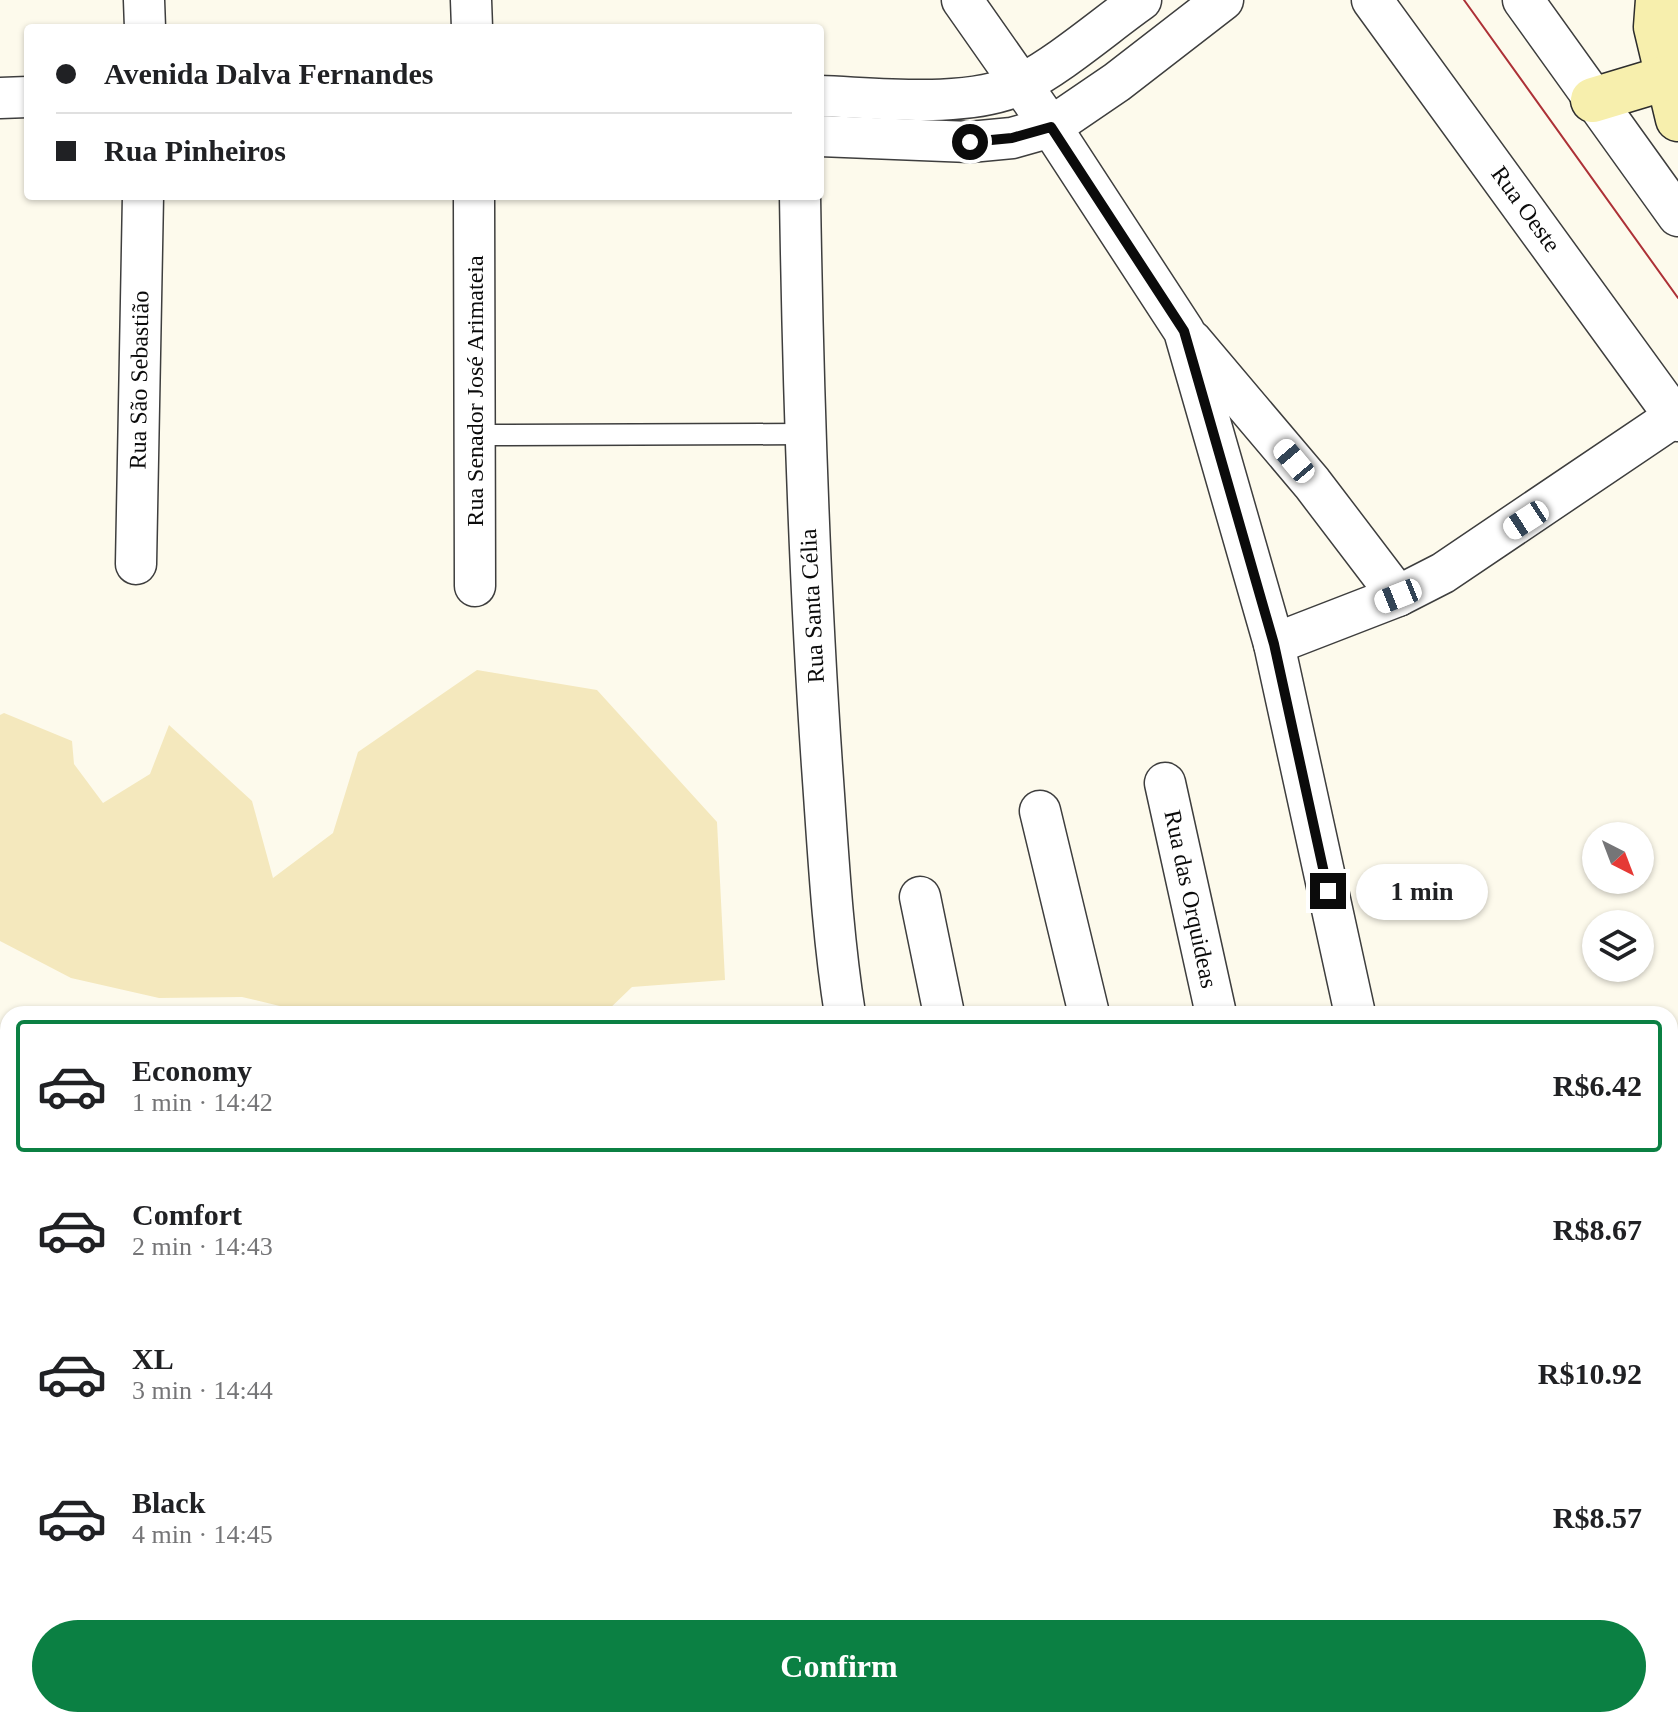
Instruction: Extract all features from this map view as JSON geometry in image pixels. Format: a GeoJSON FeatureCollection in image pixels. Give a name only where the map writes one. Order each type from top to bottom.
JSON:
{"type":"FeatureCollection","features":[{"type":"Feature","properties":{"kind":"street"},"geometry":{"type":"LineString","coordinates":[[144,0],[145,24]]}},
{"type":"Feature","properties":{"kind":"street"},"geometry":{"type":"LineString","coordinates":[[471,0],[472,24]]}},
{"type":"Feature","properties":{"kind":"street"},"geometry":{"type":"LineString","coordinates":[[962,0],[1051,127],[1184,331],[1312,483],[1398,596]]}},
{"type":"Feature","properties":{"kind":"street"},"geometry":{"type":"LineString","coordinates":[[824,96],[939,98],[983,95],[1021,84],[1141,0]]}},
{"type":"Feature","properties":{"kind":"street"},"geometry":{"type":"LineString","coordinates":[[824,136],[970,142],[1012,138],[1051,127],[1117,82],[1223,0]]}},
{"type":"Feature","properties":{"kind":"street","name":"Rua Oeste"},"geometry":{"type":"LineString","coordinates":[[1372,0],[1510,185],[1676,419]]}},
{"type":"Feature","properties":{"kind":"street"},"geometry":{"type":"LineString","coordinates":[[1523,0],[1678,216]]}},
{"type":"Feature","properties":{"kind":"street"},"geometry":{"type":"LineString","coordinates":[[1664,18],[1666,78],[1678,119]]}},
{"type":"Feature","properties":{"kind":"street"},"geometry":{"type":"LineString","coordinates":[[1593,100],[1666,78]]}},
{"type":"Feature","properties":{"kind":"street"},"geometry":{"type":"LineString","coordinates":[[0,98],[24,97]]}},
{"type":"Feature","properties":{"kind":"street"},"geometry":{"type":"LineString","coordinates":[[0,124],[24,123]]}},
{"type":"Feature","properties":{"kind":"street","name":"Rua São Sebastião"},"geometry":{"type":"LineString","coordinates":[[136,564],[143,200]]}},
{"type":"Feature","properties":{"kind":"street","name":"Rua Senador José Arimateia"},"geometry":{"type":"LineString","coordinates":[[474,200],[475,586]]}},
{"type":"Feature","properties":{"kind":"street","name":"Rua Santa Célia"},"geometry":{"type":"LineString","coordinates":[[800,200],[804,434],[816,677],[836,953],[844,1006]]}},
{"type":"Feature","properties":{"kind":"street"},"geometry":{"type":"LineString","coordinates":[[1184,331],[1274,644],[1353,1006]]}},
{"type":"Feature","properties":{"kind":"street"},"geometry":{"type":"LineString","coordinates":[[1274,644],[1398,596],[1483,548],[1676,419]]}},
{"type":"Feature","properties":{"kind":"street","name":"Rua das Orquideas"},"geometry":{"type":"LineString","coordinates":[[1165,783],[1214,1006]]}},
{"type":"Feature","properties":{"kind":"street"},"geometry":{"type":"LineString","coordinates":[[1040,811],[1087,1006]]}},
{"type":"Feature","properties":{"kind":"street"},"geometry":{"type":"LineString","coordinates":[[920,897],[942,1006]]}},
{"type":"Feature","properties":{"kind":"lane"},"geometry":{"type":"LineString","coordinates":[[475,435],[804,434]]}},
{"type":"Feature","properties":{"kind":"sand"},"geometry":{"type":"Polygon","coordinates":[[[477,670],[597,690],[717,822],[725,980],[632,987],[612,1006],[280,1006],[242,997],[159,998],[71,978],[0,941],[0,715],[4,713],[72,741],[74,764],[103,803],[150,774],[169,725],[252,801],[273,878],[333,833],[358,752],[477,670]]]}},
{"type":"Feature","properties":{"kind":"tram line"},"geometry":{"type":"LineString","coordinates":[[1464,0],[1678,298]]}},
{"type":"Feature","properties":{"kind":"route"},"geometry":{"type":"LineString","coordinates":[[970,142],[1012,138],[1051,127],[1184,331],[1216,452],[1274,644],[1328,891]]}}]}
